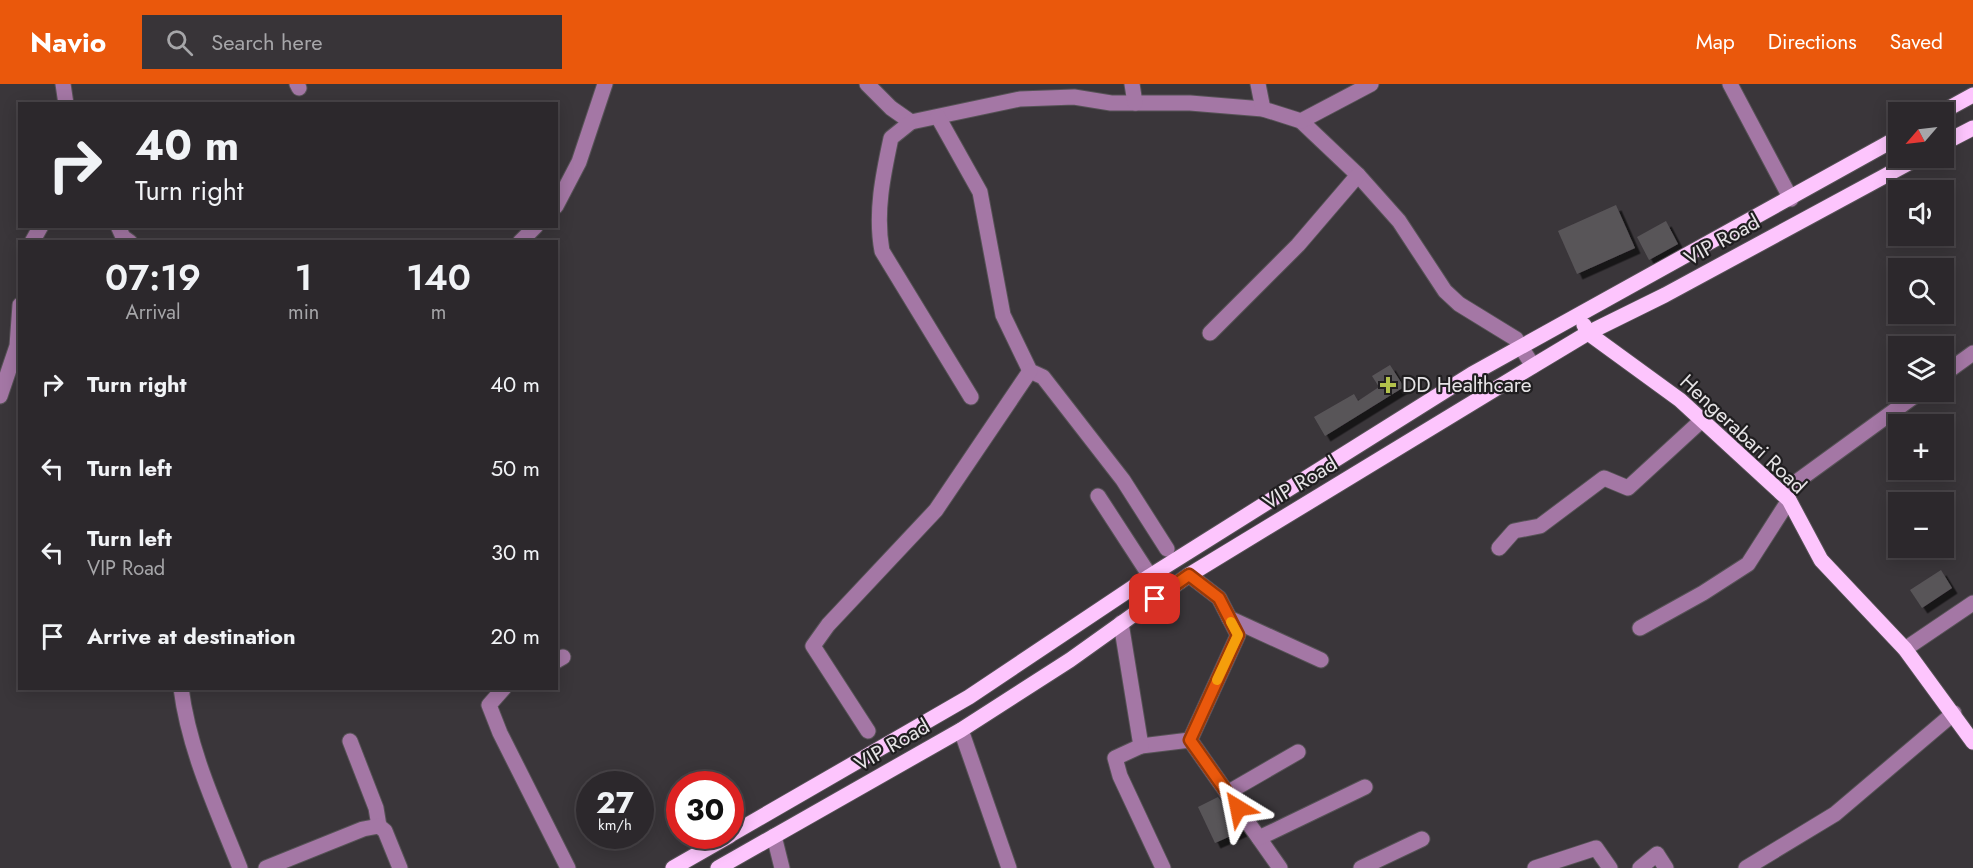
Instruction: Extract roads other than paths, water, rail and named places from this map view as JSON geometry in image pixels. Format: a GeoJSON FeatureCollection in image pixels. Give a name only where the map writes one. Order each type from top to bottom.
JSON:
{"type":"FeatureCollection","features":[{"type":"Feature","properties":{"kind":"main road"},"geometry":{"type":"LineString","coordinates":[[1954,105],[1973,95]]}},
{"type":"Feature","properties":{"kind":"main road"},"geometry":{"type":"LineString","coordinates":[[1954,138],[1973,128]]}},
{"type":"Feature","properties":{"kind":"main road","name":"VIP Road"},"geometry":{"type":"LineString","coordinates":[[744,827],[969,697],[1150,576],[1472,374],[1888,143]]}},
{"type":"Feature","properties":{"kind":"main road","name":"VIP Road"},"geometry":{"type":"LineString","coordinates":[[718,868],[961,730],[1070,660],[1189,575],[1588,333],[1665,295],[1900,168]]}},
{"type":"Feature","properties":{"kind":"main road","name":"Hengerabari Road"},"geometry":{"type":"LineString","coordinates":[[1578,316],[1588,333],[1680,399],[1785,496],[1821,560],[1905,649],[1970,732]]}},
{"type":"Feature","properties":{"kind":"main road","name":"VIP Road"},"geometry":{"type":"LineString","coordinates":[[673,868],[706,849]]}},
{"type":"Feature","properties":{"kind":"street"},"geometry":{"type":"LineString","coordinates":[[63,84],[66,102]]}},
{"type":"Feature","properties":{"kind":"street"},"geometry":{"type":"LineString","coordinates":[[558,202],[579,162],[605,84]]}},
{"type":"Feature","properties":{"kind":"street"},"geometry":{"type":"LineString","coordinates":[[867,84],[891,108],[911,122]]}},
{"type":"Feature","properties":{"kind":"street"},"geometry":{"type":"LineString","coordinates":[[1132,84],[1135,103]]}},
{"type":"Feature","properties":{"kind":"street"},"geometry":{"type":"LineString","coordinates":[[1258,84],[1263,109]]}},
{"type":"Feature","properties":{"kind":"street"},"geometry":{"type":"LineString","coordinates":[[1301,121],[1371,84]]}},
{"type":"Feature","properties":{"kind":"street"},"geometry":{"type":"LineString","coordinates":[[1730,84],[1791,199]]}},
{"type":"Feature","properties":{"kind":"street"},"geometry":{"type":"LineString","coordinates":[[971,397],[882,250],[879,234],[880,192],[891,138],[911,122],[1020,99],[1074,98],[1263,109],[1301,121],[1358,175],[1399,221],[1445,291],[1459,304],[1516,339],[1533,366]]}},
{"type":"Feature","properties":{"kind":"street"},"geometry":{"type":"LineString","coordinates":[[938,117],[980,192],[1003,315],[1030,371],[1043,376],[1123,480],[1167,549]]}},
{"type":"Feature","properties":{"kind":"street"},"geometry":{"type":"LineString","coordinates":[[1210,333],[1291,253],[1358,175]]}},
{"type":"Feature","properties":{"kind":"street"},"geometry":{"type":"LineString","coordinates":[[119,228],[127,240]]}},
{"type":"Feature","properties":{"kind":"street"},"geometry":{"type":"LineString","coordinates":[[522,240],[534,228]]}},
{"type":"Feature","properties":{"kind":"street"},"geometry":{"type":"LineString","coordinates":[[0,396],[17,346],[18,332]]}},
{"type":"Feature","properties":{"kind":"street"},"geometry":{"type":"LineString","coordinates":[[1954,367],[1973,353]]}},
{"type":"Feature","properties":{"kind":"street"},"geometry":{"type":"LineString","coordinates":[[868,731],[813,646],[828,625],[936,510],[1030,371]]}},
{"type":"Feature","properties":{"kind":"street"},"geometry":{"type":"LineString","coordinates":[[1640,628],[1703,593],[1748,564],[1785,496],[1907,402]]}},
{"type":"Feature","properties":{"kind":"street"},"geometry":{"type":"LineString","coordinates":[[1499,548],[1514,531],[1540,526],[1604,478],[1628,488],[1702,420]]}},
{"type":"Feature","properties":{"kind":"street"},"geometry":{"type":"LineString","coordinates":[[1098,496],[1150,576]]}},
{"type":"Feature","properties":{"kind":"street"},"geometry":{"type":"LineString","coordinates":[[1189,575],[1219,598],[1238,635],[1190,740]]}},
{"type":"Feature","properties":{"kind":"street"},"geometry":{"type":"LineString","coordinates":[[1905,649],[1973,603]]}},
{"type":"Feature","properties":{"kind":"street"},"geometry":{"type":"LineString","coordinates":[[1229,618],[1321,660]]}},
{"type":"Feature","properties":{"kind":"street"},"geometry":{"type":"LineString","coordinates":[[1121,623],[1141,746]]}},
{"type":"Feature","properties":{"kind":"street"},"geometry":{"type":"LineString","coordinates":[[181,690],[183,709],[200,765],[240,868]]}},
{"type":"Feature","properties":{"kind":"street"},"geometry":{"type":"LineString","coordinates":[[502,690],[489,705],[500,733],[568,868]]}},
{"type":"Feature","properties":{"kind":"street"},"geometry":{"type":"LineString","coordinates":[[1746,868],[1835,814],[1954,713]]}},
{"type":"Feature","properties":{"kind":"street"},"geometry":{"type":"LineString","coordinates":[[961,730],[1009,868]]}},
{"type":"Feature","properties":{"kind":"street"},"geometry":{"type":"LineString","coordinates":[[1163,868],[1120,776],[1115,758],[1141,746],[1190,740]]}},
{"type":"Feature","properties":{"kind":"street"},"geometry":{"type":"LineString","coordinates":[[1190,740],[1280,868]]}},
{"type":"Feature","properties":{"kind":"street"},"geometry":{"type":"LineString","coordinates":[[350,741],[376,808],[379,826],[385,831],[400,868]]}},
{"type":"Feature","properties":{"kind":"street"},"geometry":{"type":"LineString","coordinates":[[1227,793],[1298,752]]}},
{"type":"Feature","properties":{"kind":"street"},"geometry":{"type":"LineString","coordinates":[[1259,838],[1365,787]]}},
{"type":"Feature","properties":{"kind":"street"},"geometry":{"type":"LineString","coordinates":[[266,868],[363,829],[379,826]]}},
{"type":"Feature","properties":{"kind":"street"},"geometry":{"type":"LineString","coordinates":[[774,836],[782,868]]}},
{"type":"Feature","properties":{"kind":"street"},"geometry":{"type":"LineString","coordinates":[[1361,868],[1422,839]]}},
{"type":"Feature","properties":{"kind":"street"},"geometry":{"type":"LineString","coordinates":[[1534,868],[1596,848],[1610,868]]}},
{"type":"Feature","properties":{"kind":"street"},"geometry":{"type":"LineString","coordinates":[[1640,868],[1657,854],[1666,868]]}},
{"type":"Feature","properties":{"kind":"place","name":"DD Healthcare"},"geometry":{"type":"Point","coordinates":[1388,385]}}]}
